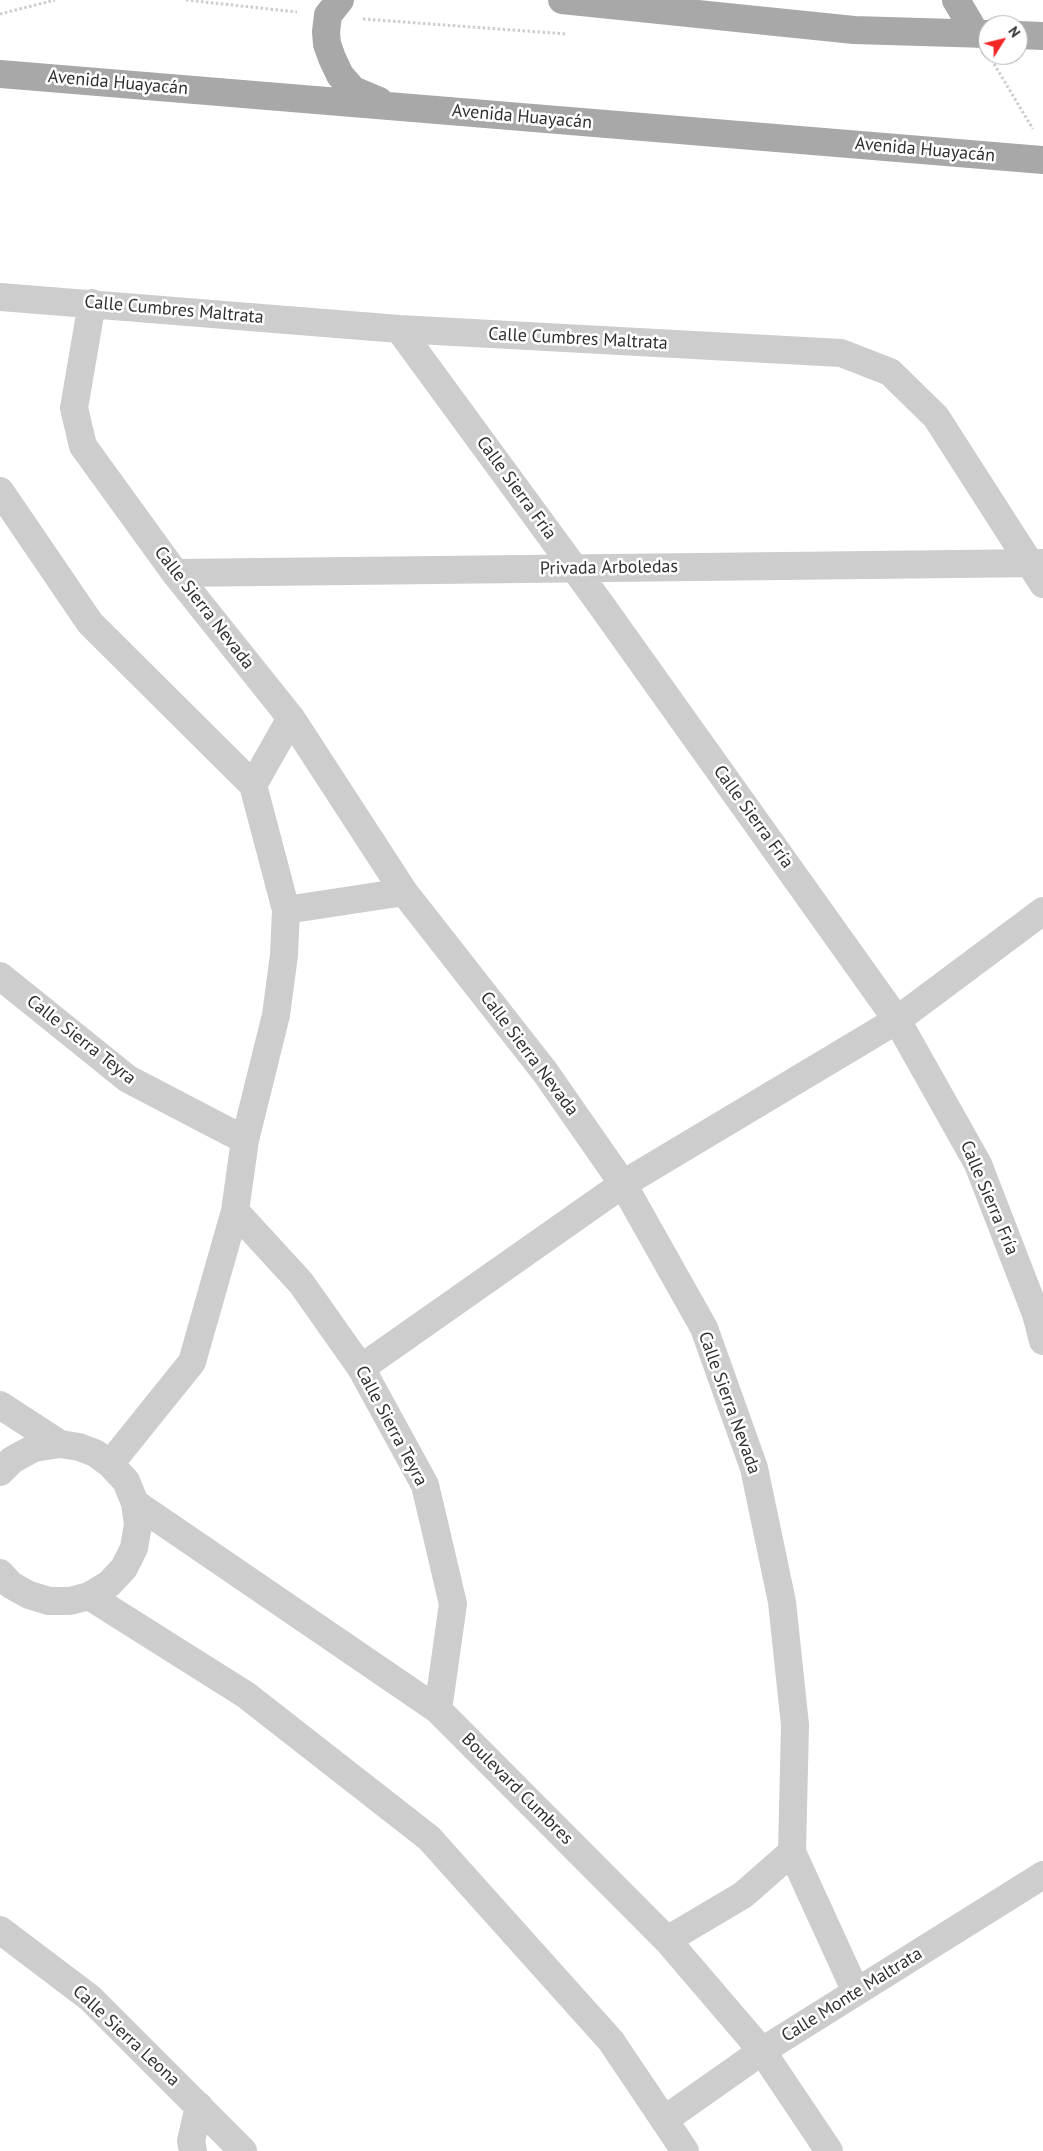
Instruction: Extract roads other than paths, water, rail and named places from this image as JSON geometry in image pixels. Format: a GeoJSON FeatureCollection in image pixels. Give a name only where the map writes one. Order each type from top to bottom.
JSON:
{"type":"FeatureCollection","features":[{"type":"Feature","properties":{"kind":"main road"},"geometry":{"type":"LineString","coordinates":[[340,0],[328,15],[326,32],[332,58],[340,75],[353,90],[390,106]]}},
{"type":"Feature","properties":{"kind":"main road"},"geometry":{"type":"LineString","coordinates":[[562,0],[978,42]]}},
{"type":"Feature","properties":{"kind":"main road"},"geometry":{"type":"LineString","coordinates":[[956,0],[978,33]]}},
{"type":"Feature","properties":{"kind":"main road"},"geometry":{"type":"LineString","coordinates":[[1028,35],[1043,36]]}},
{"type":"Feature","properties":{"kind":"main road","name":"Avenida Huayacán"},"geometry":{"type":"LineString","coordinates":[[0,74],[1043,160]]}},
{"type":"Feature","properties":{"kind":"street","name":"Calle Cumbres Maltrata"},"geometry":{"type":"LineString","coordinates":[[0,297],[399,328],[841,353],[890,372],[936,417],[1043,584]]}},
{"type":"Feature","properties":{"kind":"street","name":"Calle Sierra Nevada"},"geometry":{"type":"LineString","coordinates":[[92,303],[74,408],[83,446],[175,573],[291,718],[404,892],[545,1072],[622,1184],[704,1328],[754,1468],[782,1602],[795,1725],[792,1852]]}},
{"type":"Feature","properties":{"kind":"street","name":"Calle Sierra Fría"},"geometry":{"type":"LineString","coordinates":[[399,328],[599,602],[897,1020],[978,1164],[1036,1314],[1043,1341]]}},
{"type":"Feature","properties":{"kind":"street"},"geometry":{"type":"LineString","coordinates":[[0,492],[90,623],[252,785],[286,910],[284,955],[276,1015],[245,1140],[235,1211],[192,1362],[110,1464]]}},
{"type":"Feature","properties":{"kind":"street","name":"Privada Arboledas"},"geometry":{"type":"LineString","coordinates":[[175,573],[1043,562]]}},
{"type":"Feature","properties":{"kind":"street"},"geometry":{"type":"LineString","coordinates":[[252,785],[291,718]]}},
{"type":"Feature","properties":{"kind":"street"},"geometry":{"type":"LineString","coordinates":[[286,910],[404,892]]}},
{"type":"Feature","properties":{"kind":"street"},"geometry":{"type":"LineString","coordinates":[[361,1368],[622,1184],[897,1020],[1043,911]]}},
{"type":"Feature","properties":{"kind":"street","name":"Calle Sierra Teyra"},"geometry":{"type":"LineString","coordinates":[[0,976],[128,1079],[245,1140]]}},
{"type":"Feature","properties":{"kind":"street","name":"Calle Sierra Teyra"},"geometry":{"type":"LineString","coordinates":[[235,1211],[301,1283],[361,1368],[425,1485],[453,1604],[438,1710]]}},
{"type":"Feature","properties":{"kind":"street"},"geometry":{"type":"LineString","coordinates":[[0,1405],[60,1444],[87,1450],[110,1464],[126,1481],[135,1503],[138,1525],[134,1548],[124,1568],[109,1584],[89,1596],[70,1601],[49,1601],[4,1588]]}},
{"type":"Feature","properties":{"kind":"street"},"geometry":{"type":"LineString","coordinates":[[0,1472],[12,1460],[34,1448],[60,1444]]}},
{"type":"Feature","properties":{"kind":"street","name":"Boulevard Cumbres"},"geometry":{"type":"LineString","coordinates":[[135,1503],[438,1710],[667,1940],[762,2051],[828,2151]]}},
{"type":"Feature","properties":{"kind":"street"},"geometry":{"type":"LineString","coordinates":[[89,1596],[246,1695],[429,1838],[611,2040],[685,2151]]}},
{"type":"Feature","properties":{"kind":"street"},"geometry":{"type":"LineString","coordinates":[[667,1940],[743,1895],[792,1852],[856,1992]]}},
{"type":"Feature","properties":{"kind":"street","name":"Calle Monte Maltrata"},"geometry":{"type":"LineString","coordinates":[[664,2120],[762,2051],[1043,1874]]}},
{"type":"Feature","properties":{"kind":"street","name":"Calle Sierra Leona"},"geometry":{"type":"LineString","coordinates":[[0,1930],[90,1998],[243,2151]]}},
{"type":"Feature","properties":{"kind":"street"},"geometry":{"type":"LineString","coordinates":[[193,2151],[191,2141],[199,2106]]}}]}
